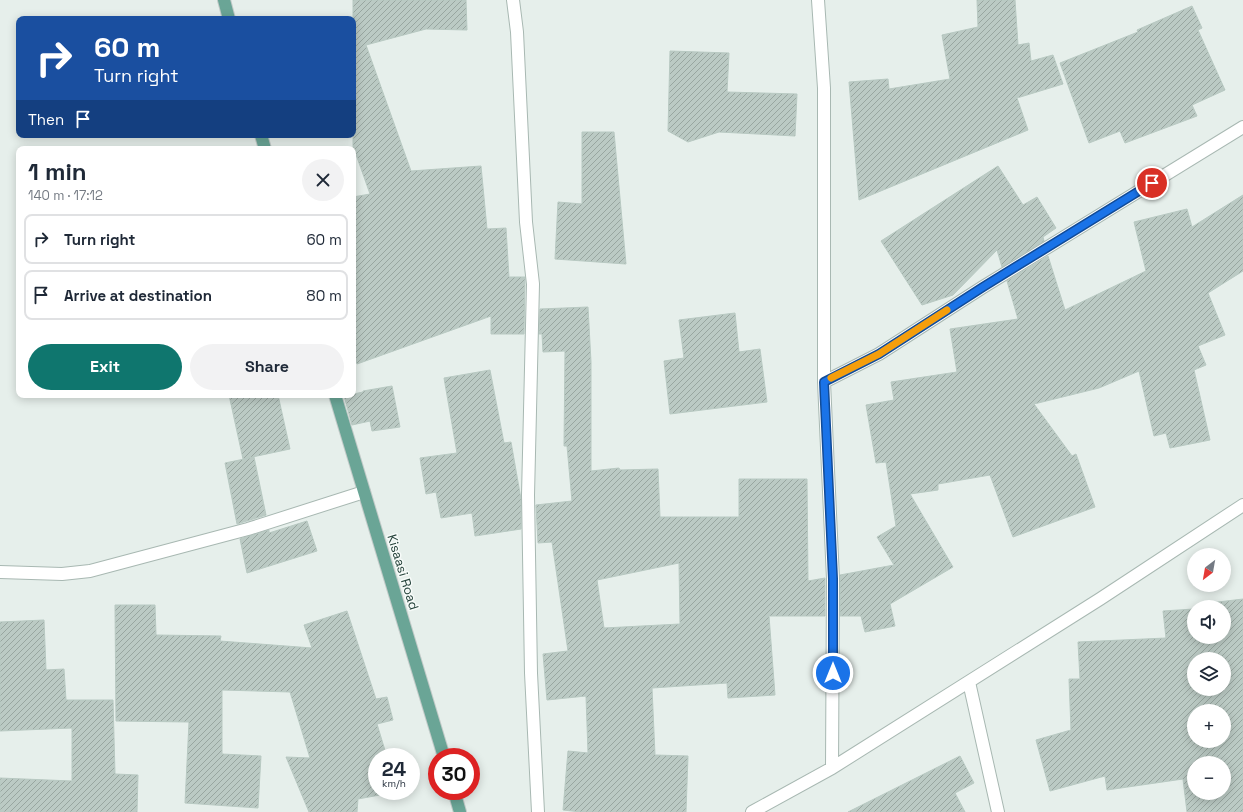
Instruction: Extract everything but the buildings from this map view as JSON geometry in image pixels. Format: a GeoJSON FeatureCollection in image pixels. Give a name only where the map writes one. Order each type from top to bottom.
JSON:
{"type":"FeatureCollection","features":[{"type":"Feature","properties":{"kind":"main road"},"geometry":{"type":"LineString","coordinates":[[224,0],[228,16]]}},
{"type":"Feature","properties":{"kind":"main road","name":"Kisaasi Road"},"geometry":{"type":"LineString","coordinates":[[336,398],[441,748]]}},
{"type":"Feature","properties":{"kind":"main road"},"geometry":{"type":"LineString","coordinates":[[457,800],[460,812]]}},
{"type":"Feature","properties":{"kind":"street"},"geometry":{"type":"LineString","coordinates":[[513,0],[517,32],[526,222],[533,284],[528,495],[531,673],[538,812]]}},
{"type":"Feature","properties":{"kind":"street"},"geometry":{"type":"LineString","coordinates":[[818,0],[824,88],[824,382],[833,579],[832,768]]}},
{"type":"Feature","properties":{"kind":"street"},"geometry":{"type":"LineString","coordinates":[[824,382],[879,354],[983,287],[1243,127]]}},
{"type":"Feature","properties":{"kind":"street"},"geometry":{"type":"LineString","coordinates":[[0,572],[62,574],[90,571],[248,529],[364,492]]}},
{"type":"Feature","properties":{"kind":"street"},"geometry":{"type":"LineString","coordinates":[[752,812],[832,768],[1100,599],[1243,505]]}},
{"type":"Feature","properties":{"kind":"street"},"geometry":{"type":"LineString","coordinates":[[969,682],[998,812]]}},
{"type":"Feature","properties":{"kind":"slow traffic"},"geometry":{"type":"LineString","coordinates":[[831,378],[879,354],[947,310]]}},
{"type":"Feature","properties":{"kind":"route"},"geometry":{"type":"LineString","coordinates":[[833,673],[833,579],[824,382],[879,354],[983,287],[1152,183]]}}]}
